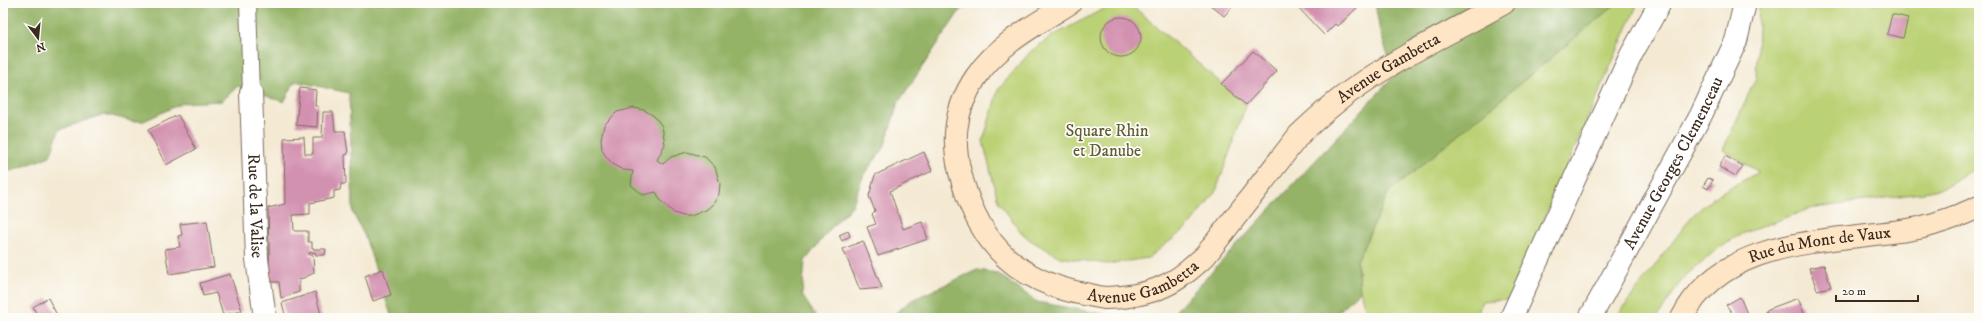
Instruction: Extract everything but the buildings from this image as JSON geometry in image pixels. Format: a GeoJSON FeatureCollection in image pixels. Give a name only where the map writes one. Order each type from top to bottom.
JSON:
{"type":"FeatureCollection","features":[{"type":"Feature","properties":{"kind":"main road","name":"Avenue Gambetta"},"geometry":{"type":"LineString","coordinates":[[1070,3],[1016,38],[990,59],[976,76],[966,94],[957,116],[954,140],[957,163],[965,192],[978,223],[1000,252],[1013,264],[1038,280],[1059,288],[1105,298],[1136,294],[1163,287],[1187,272],[1205,256],[1299,135],[1322,114],[1358,86],[1399,61],[1504,3]]}},
{"type":"Feature","properties":{"kind":"main road","name":"Rue du Mont de Vaux"},"geometry":{"type":"LineString","coordinates":[[1682,318],[1702,291],[1716,277],[1734,265],[1758,254],[1811,242],[1918,228],[1950,220],[1979,207]]}},
{"type":"Feature","properties":{"kind":"street"},"geometry":{"type":"LineString","coordinates":[[1511,318],[1631,55],[1660,3]]}},
{"type":"Feature","properties":{"kind":"street","name":"Avenue Georges Clemenceau"},"geometry":{"type":"LineString","coordinates":[[1590,318],[1700,116],[1736,41],[1745,3]]}},
{"type":"Feature","properties":{"kind":"street","name":"Rue de la Valise"},"geometry":{"type":"LineString","coordinates":[[251,92],[257,259],[265,318]]}},
{"type":"Feature","properties":{"kind":"lane"},"geometry":{"type":"LineString","coordinates":[[248,3],[251,92]]}},
{"type":"Feature","properties":{"kind":"green space"},"geometry":{"type":"Polygon","coordinates":[[[3,3],[979,3],[961,9],[898,103],[884,148],[864,174],[852,206],[830,229],[805,261],[802,295],[817,318],[392,318],[365,237],[353,213],[349,93],[295,81],[284,102],[238,86],[222,101],[182,103],[144,121],[132,121],[104,114],[59,130],[50,156],[12,171],[3,169],[3,3]]]}},
{"type":"Feature","properties":{"kind":"green space","name":"Square Rhin et Danube"},"geometry":{"type":"Polygon","coordinates":[[[1115,3],[1129,3],[1246,105],[1216,191],[1189,226],[1148,258],[1107,264],[1060,257],[1030,240],[1021,232],[998,201],[983,141],[998,90],[1030,52],[1052,36],[1115,3]]]}},
{"type":"Feature","properties":{"kind":"green space"},"geometry":{"type":"Polygon","coordinates":[[[1375,3],[1617,3],[1388,193],[1357,261],[1360,291],[1332,318],[1169,318],[1395,75],[1380,32],[1375,3]]]}},
{"type":"Feature","properties":{"kind":"green space"},"geometry":{"type":"Polygon","coordinates":[[[1617,3],[1638,3],[1509,299],[1482,301],[1476,318],[1370,318],[1367,315],[1360,291],[1357,261],[1388,193],[1617,3]]]}},
{"type":"Feature","properties":{"kind":"green space"},"geometry":{"type":"Polygon","coordinates":[[[1759,3],[1979,3],[1979,166],[1944,188],[1920,193],[1809,209],[1739,235],[1716,250],[1683,278],[1657,318],[1620,318],[1617,316],[1693,215],[1718,194],[1759,172],[1723,150],[1756,78],[1759,3]]]}},
{"type":"Feature","properties":{"kind":"green space"},"geometry":{"type":"Polygon","coordinates":[[[977,270],[997,273],[1037,302],[1125,318],[889,318],[912,300],[977,270]]]}}]}
